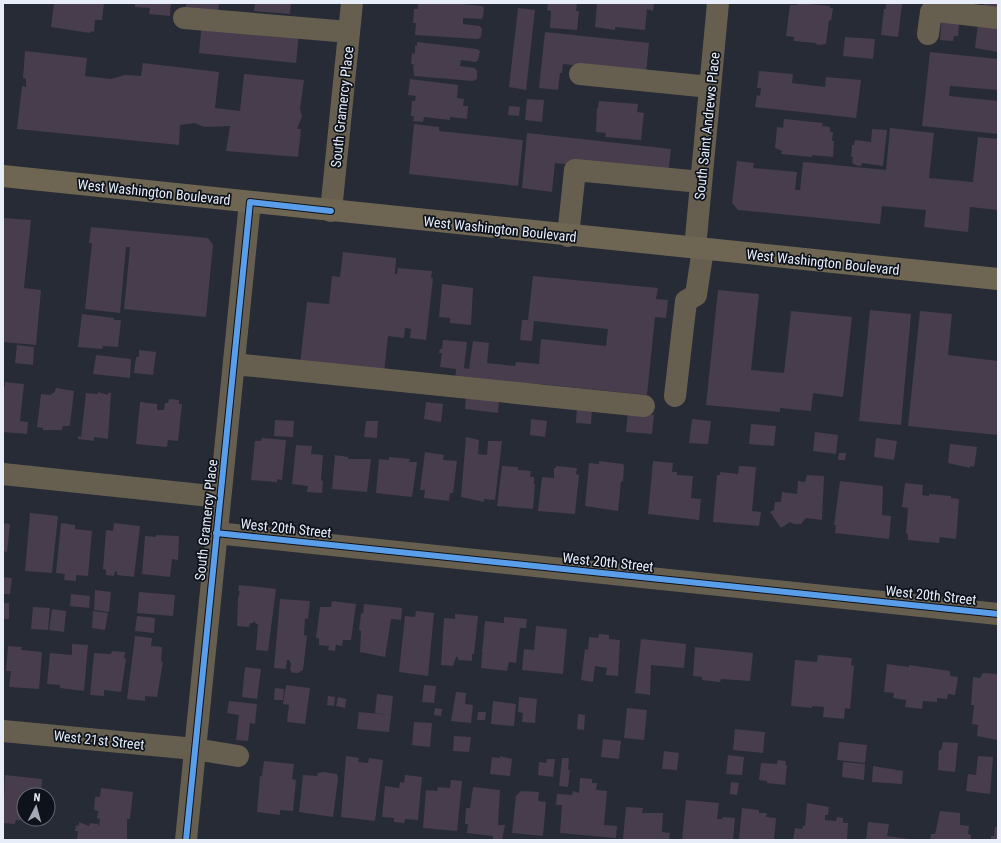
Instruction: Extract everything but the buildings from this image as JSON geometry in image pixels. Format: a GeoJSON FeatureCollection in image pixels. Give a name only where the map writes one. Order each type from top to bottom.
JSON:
{"type":"FeatureCollection","features":[{"type":"Feature","properties":{"kind":"main road","name":"West Washington Boulevard"},"geometry":{"type":"LineString","coordinates":[[3,176],[568,236],[998,279]]}},
{"type":"Feature","properties":{"kind":"street","name":"South Gramercy Place"},"geometry":{"type":"LineString","coordinates":[[331,211],[352,3]]}},
{"type":"Feature","properties":{"kind":"street","name":"South Saint Andrews Place"},"geometry":{"type":"LineString","coordinates":[[675,396],[686,301],[696,296],[701,182],[718,3]]}},
{"type":"Feature","properties":{"kind":"street"},"geometry":{"type":"LineString","coordinates":[[928,34],[931,12],[937,11],[998,18]]}},
{"type":"Feature","properties":{"kind":"street"},"geometry":{"type":"LineString","coordinates":[[184,18],[349,32]]}},
{"type":"Feature","properties":{"kind":"street"},"geometry":{"type":"LineString","coordinates":[[580,74],[710,87]]}},
{"type":"Feature","properties":{"kind":"street"},"geometry":{"type":"LineString","coordinates":[[568,236],[575,170],[701,182]]}},
{"type":"Feature","properties":{"kind":"street","name":"South Gramercy Place"},"geometry":{"type":"LineString","coordinates":[[186,840],[250,202]]}},
{"type":"Feature","properties":{"kind":"street"},"geometry":{"type":"LineString","coordinates":[[234,364],[644,406]]}},
{"type":"Feature","properties":{"kind":"street"},"geometry":{"type":"LineString","coordinates":[[3,474],[220,497]]}},
{"type":"Feature","properties":{"kind":"street","name":"West 20th Street"},"geometry":{"type":"LineString","coordinates":[[216,533],[998,614]]}},
{"type":"Feature","properties":{"kind":"street","name":"West 21st Street"},"geometry":{"type":"LineString","coordinates":[[3,731],[195,749],[238,756]]}},
{"type":"Feature","properties":{"kind":"cycle path"},"geometry":{"type":"LineString","coordinates":[[186,840],[250,202],[331,211]]}},
{"type":"Feature","properties":{"kind":"cycle path"},"geometry":{"type":"LineString","coordinates":[[216,533],[998,614]]}}]}
